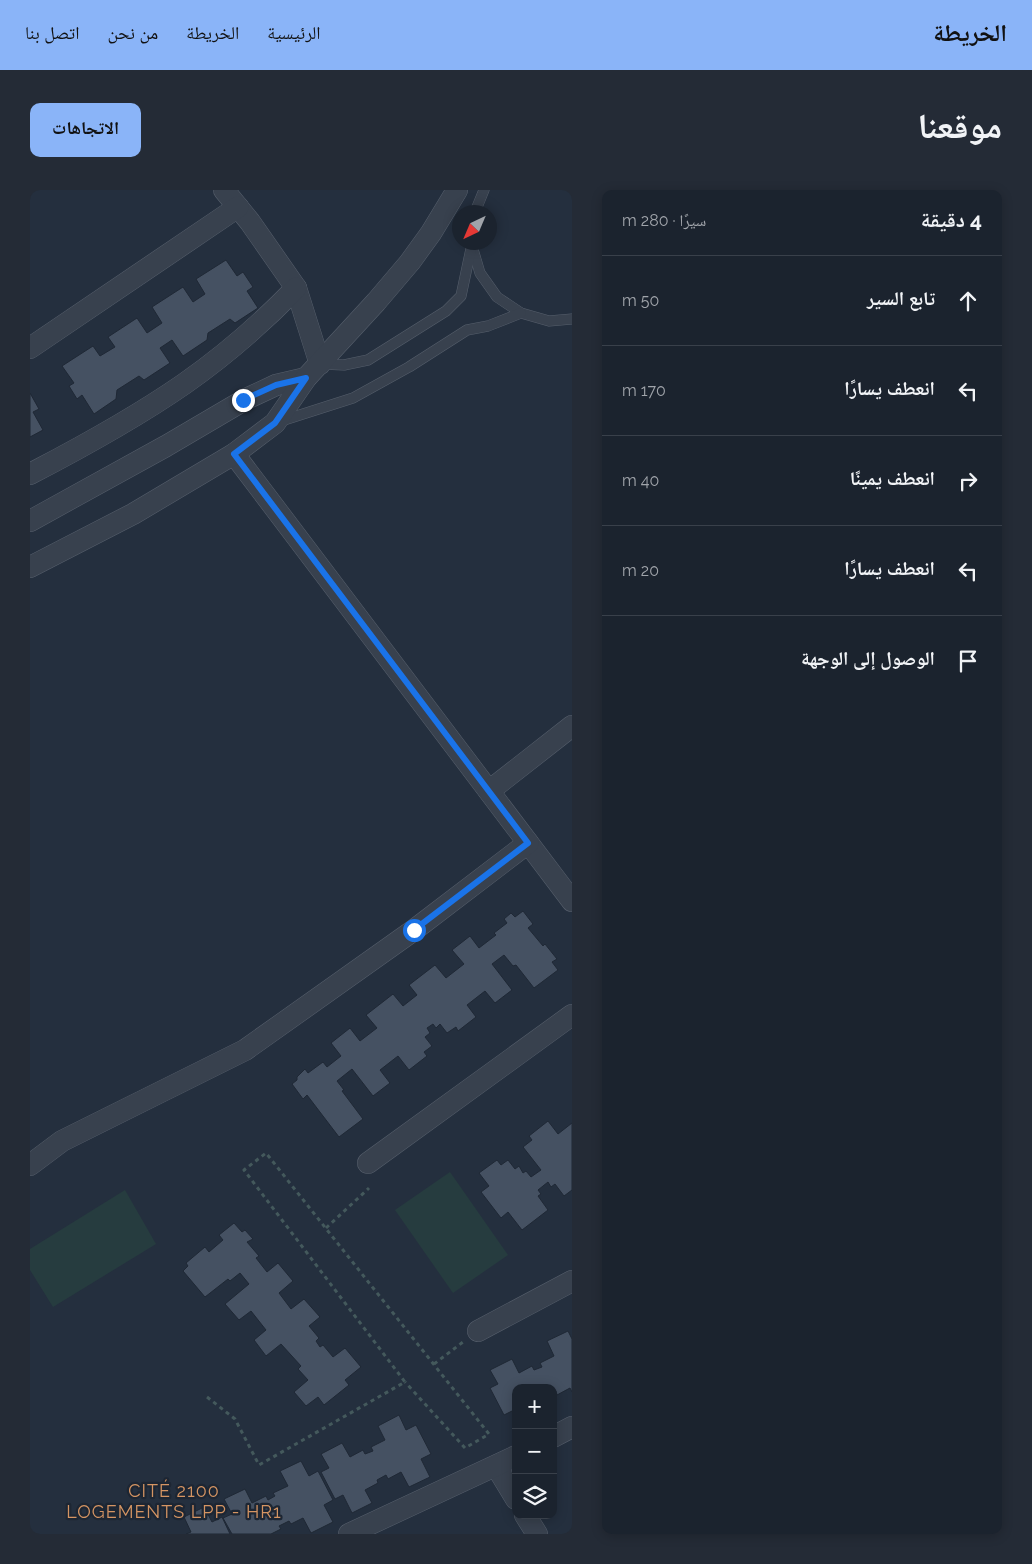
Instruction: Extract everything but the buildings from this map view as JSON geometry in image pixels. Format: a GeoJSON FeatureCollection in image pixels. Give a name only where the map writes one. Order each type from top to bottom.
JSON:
{"type":"FeatureCollection","features":[{"type":"Feature","properties":{"kind":"street"},"geometry":{"type":"LineString","coordinates":[[224,190],[296,288],[313,371]]}},
{"type":"Feature","properties":{"kind":"street"},"geometry":{"type":"LineString","coordinates":[[30,567],[133,514],[234,454],[275,423],[313,371],[410,262],[457,190]]}},
{"type":"Feature","properties":{"kind":"street"},"geometry":{"type":"LineString","coordinates":[[30,348],[238,207]]}},
{"type":"Feature","properties":{"kind":"street"},"geometry":{"type":"LineString","coordinates":[[30,474],[91,442],[184,384],[263,321],[296,288]]}},
{"type":"Feature","properties":{"kind":"street"},"geometry":{"type":"LineString","coordinates":[[30,522],[246,399],[313,371]]}},
{"type":"Feature","properties":{"kind":"street"},"geometry":{"type":"LineString","coordinates":[[234,454],[572,901]]}},
{"type":"Feature","properties":{"kind":"street"},"geometry":{"type":"LineString","coordinates":[[489,791],[572,726]]}},
{"type":"Feature","properties":{"kind":"street"},"geometry":{"type":"LineString","coordinates":[[30,1165],[62,1141],[246,1050],[414,930],[528,843]]}},
{"type":"Feature","properties":{"kind":"street"},"geometry":{"type":"LineString","coordinates":[[368,1164],[572,1015]]}},
{"type":"Feature","properties":{"kind":"street"},"geometry":{"type":"LineString","coordinates":[[478,1331],[572,1281]]}},
{"type":"Feature","properties":{"kind":"street"},"geometry":{"type":"LineString","coordinates":[[557,1435],[572,1428]]}},
{"type":"Feature","properties":{"kind":"street"},"geometry":{"type":"LineString","coordinates":[[349,1534],[512,1458]]}},
{"type":"Feature","properties":{"kind":"street"},"geometry":{"type":"LineString","coordinates":[[496,1466],[512,1492]]}},
{"type":"Feature","properties":{"kind":"street"},"geometry":{"type":"LineString","coordinates":[[528,1519],[536,1534]]}},
{"type":"Feature","properties":{"kind":"lane"},"geometry":{"type":"LineString","coordinates":[[478,205],[484,190]]}},
{"type":"Feature","properties":{"kind":"lane"},"geometry":{"type":"LineString","coordinates":[[313,371],[368,360],[446,311],[461,296],[471,250]]}},
{"type":"Feature","properties":{"kind":"lane"},"geometry":{"type":"LineString","coordinates":[[474,250],[480,273],[497,297],[521,313],[549,321],[572,319]]}},
{"type":"Feature","properties":{"kind":"lane"},"geometry":{"type":"LineString","coordinates":[[275,423],[353,398],[409,367],[467,330],[488,326],[521,313]]}},
{"type":"Feature","properties":{"kind":"path"},"geometry":{"type":"LineString","coordinates":[[266,1153],[326,1228],[434,1364],[489,1434],[465,1448],[405,1382],[244,1170],[266,1153]]}},
{"type":"Feature","properties":{"kind":"path"},"geometry":{"type":"LineString","coordinates":[[326,1228],[369,1188]]}},
{"type":"Feature","properties":{"kind":"path"},"geometry":{"type":"LineString","coordinates":[[434,1364],[478,1331]]}},
{"type":"Feature","properties":{"kind":"path"},"geometry":{"type":"LineString","coordinates":[[207,1397],[235,1419],[259,1465],[405,1382]]}},
{"type":"Feature","properties":{"kind":"green space"},"geometry":{"type":"Polygon","coordinates":[[[450,1172],[508,1255],[453,1293],[395,1210],[450,1172]]]}},
{"type":"Feature","properties":{"kind":"green space"},"geometry":{"type":"Polygon","coordinates":[[[125,1190],[156,1244],[53,1307],[30,1270],[30,1249],[125,1190]]]}},
{"type":"Feature","properties":{"kind":"district","name":"CITÉ 2100 LOGEMENTS LPP - HR1"},"geometry":{"type":"Point","coordinates":[174,1501]}},
{"type":"Feature","properties":{"kind":"route"},"geometry":{"type":"LineString","coordinates":[[243,400],[276,385],[306,378],[275,423],[234,454],[528,843],[414,930]]}}]}
